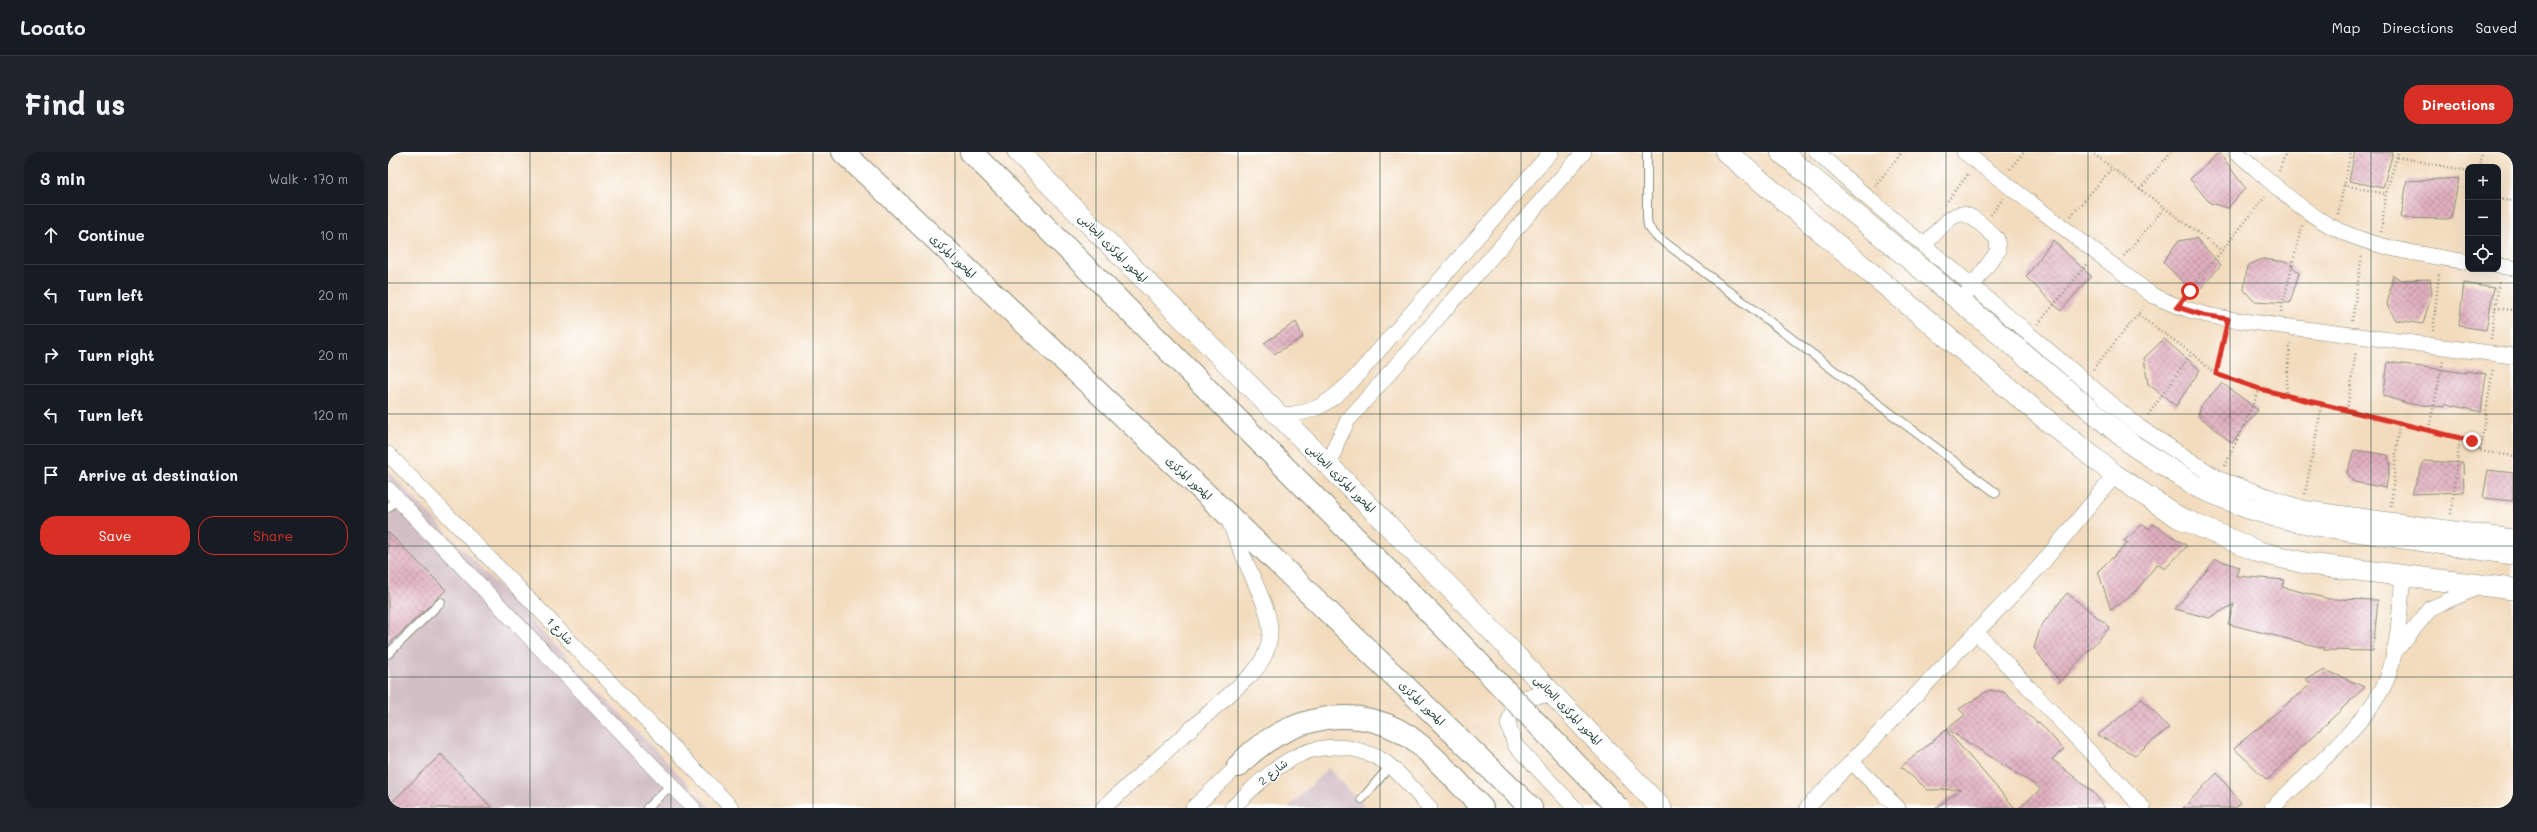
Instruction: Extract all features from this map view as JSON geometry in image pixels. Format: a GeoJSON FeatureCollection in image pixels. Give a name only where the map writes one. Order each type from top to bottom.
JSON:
{"type":"FeatureCollection","features":[{"type":"Feature","properties":{"kind":"highway","name":"المحور المركزى"},"geometry":{"type":"LineString","coordinates":[[843,152],[1224,510],[1531,808]]}},
{"type":"Feature","properties":{"kind":"highway"},"geometry":{"type":"LineString","coordinates":[[970,152],[1454,637],[1618,808]]}},
{"type":"Feature","properties":{"kind":"highway"},"geometry":{"type":"LineString","coordinates":[[1238,766],[1262,742],[1292,726],[1325,718],[1359,718],[1392,727],[1420,745],[1482,808]]}},
{"type":"Feature","properties":{"kind":"street","name":"المحور المركزى الجانبى"},"geometry":{"type":"LineString","coordinates":[[1018,152],[1278,416],[1330,466],[1661,808]]}},
{"type":"Feature","properties":{"kind":"street"},"geometry":{"type":"LineString","coordinates":[[1278,416],[1292,415],[1320,408],[1330,402],[1354,379],[1551,152]]}},
{"type":"Feature","properties":{"kind":"street"},"geometry":{"type":"LineString","coordinates":[[1330,466],[1342,431],[1370,393],[1584,152]]}},
{"type":"Feature","properties":{"kind":"street"},"geometry":{"type":"LineString","coordinates":[[1726,152],[2115,475],[2178,517],[2229,541],[2259,552],[2309,564],[2485,584],[2513,589]]}},
{"type":"Feature","properties":{"kind":"street"},"geometry":{"type":"LineString","coordinates":[[1782,152],[1967,293],[2030,334],[2139,427],[2219,479],[2302,508],[2513,537]]}},
{"type":"Feature","properties":{"kind":"street"},"geometry":{"type":"LineString","coordinates":[[1818,152],[1867,197],[1924,245],[1967,293],[2134,446],[2176,474],[2222,498],[2248,508],[2301,523],[2513,554]]}},
{"type":"Feature","properties":{"kind":"street"},"geometry":{"type":"LineString","coordinates":[[1964,152],[2005,185],[2152,295],[2177,307],[2203,315],[2228,319],[2513,356]]}},
{"type":"Feature","properties":{"kind":"street"},"geometry":{"type":"LineString","coordinates":[[2236,152],[2306,210],[2335,228],[2364,240],[2379,244],[2441,258],[2465,262]]}},
{"type":"Feature","properties":{"kind":"street"},"geometry":{"type":"LineString","coordinates":[[1924,245],[1953,214],[1960,212],[1968,213],[1997,239],[1998,251],[1967,293]]}},
{"type":"Feature","properties":{"kind":"street"},"geometry":{"type":"LineString","coordinates":[[1354,379],[1370,393]]}},
{"type":"Feature","properties":{"kind":"street","name":"شارع 1"},"geometry":{"type":"LineString","coordinates":[[388,454],[732,808]]}},
{"type":"Feature","properties":{"kind":"street"},"geometry":{"type":"LineString","coordinates":[[1807,808],[2039,567],[2115,475]]}},
{"type":"Feature","properties":{"kind":"street"},"geometry":{"type":"LineString","coordinates":[[408,510],[426,493]]}},
{"type":"Feature","properties":{"kind":"street"},"geometry":{"type":"LineString","coordinates":[[391,499],[408,510],[693,808]]}},
{"type":"Feature","properties":{"kind":"street"},"geometry":{"type":"LineString","coordinates":[[1103,808],[1252,674],[1266,653],[1270,638],[1269,617],[1224,510]]}},
{"type":"Feature","properties":{"kind":"street"},"geometry":{"type":"LineString","coordinates":[[2272,808],[2333,749],[2373,702],[2388,678],[2394,654],[2403,574]]}},
{"type":"Feature","properties":{"kind":"street"},"geometry":{"type":"LineString","coordinates":[[2394,654],[2431,608],[2485,584]]}},
{"type":"Feature","properties":{"kind":"street"},"geometry":{"type":"LineString","coordinates":[[1976,632],[2143,808]]}},
{"type":"Feature","properties":{"kind":"street"},"geometry":{"type":"LineString","coordinates":[[1553,695],[1527,697],[1513,709],[1508,724],[1514,744],[1575,808]]}},
{"type":"Feature","properties":{"kind":"street","name":"شارع 2"},"geometry":{"type":"LineString","coordinates":[[1232,808],[1272,770],[1305,751],[1330,747],[1356,750],[1390,766]]}},
{"type":"Feature","properties":{"kind":"street"},"geometry":{"type":"LineString","coordinates":[[1852,762],[1898,808]]}},
{"type":"Feature","properties":{"kind":"street"},"geometry":{"type":"LineString","coordinates":[[1193,808],[1238,766]]}},
{"type":"Feature","properties":{"kind":"street"},"geometry":{"type":"LineString","coordinates":[[1390,766],[1430,808]]}},
{"type":"Feature","properties":{"kind":"lane"},"geometry":{"type":"LineString","coordinates":[[1647,152],[1647,219],[1648,226],[1655,235],[1996,492]]}},
{"type":"Feature","properties":{"kind":"lane"},"geometry":{"type":"LineString","coordinates":[[388,654],[442,602]]}},
{"type":"Feature","properties":{"kind":"lane"},"geometry":{"type":"LineString","coordinates":[[1362,799],[1390,766]]}},
{"type":"Feature","properties":{"kind":"lane"},"geometry":{"type":"LineString","coordinates":[[647,808],[671,785]]}},
{"type":"Feature","properties":{"kind":"path"},"geometry":{"type":"LineString","coordinates":[[1867,197],[1902,152]]}},
{"type":"Feature","properties":{"kind":"path"},"geometry":{"type":"LineString","coordinates":[[1984,226],[2024,152]]}},
{"type":"Feature","properties":{"kind":"path"},"geometry":{"type":"LineString","coordinates":[[2091,152],[2222,251]]}},
{"type":"Feature","properties":{"kind":"path"},"geometry":{"type":"LineString","coordinates":[[2140,189],[2171,152]]}},
{"type":"Feature","properties":{"kind":"path"},"geometry":{"type":"LineString","coordinates":[[2177,307],[2222,251],[2273,183],[2280,171],[2286,152]]}},
{"type":"Feature","properties":{"kind":"path"},"geometry":{"type":"LineString","coordinates":[[2335,228],[2351,152]]}},
{"type":"Feature","properties":{"kind":"path"},"geometry":{"type":"LineString","coordinates":[[2379,244],[2386,194],[2398,152]]}},
{"type":"Feature","properties":{"kind":"path"},"geometry":{"type":"LineString","coordinates":[[2479,164],[2481,152]]}},
{"type":"Feature","properties":{"kind":"path"},"geometry":{"type":"LineString","coordinates":[[2397,157],[2465,170]]}},
{"type":"Feature","properties":{"kind":"path"},"geometry":{"type":"LineString","coordinates":[[1940,210],[1978,163]]}},
{"type":"Feature","properties":{"kind":"path"},"geometry":{"type":"LineString","coordinates":[[2062,228],[2112,168]]}},
{"type":"Feature","properties":{"kind":"path"},"geometry":{"type":"LineString","coordinates":[[2344,185],[2386,194]]}},
{"type":"Feature","properties":{"kind":"path"},"geometry":{"type":"LineString","coordinates":[[2501,199],[2513,201]]}},
{"type":"Feature","properties":{"kind":"path"},"geometry":{"type":"LineString","coordinates":[[2114,267],[2164,208]]}},
{"type":"Feature","properties":{"kind":"path"},"geometry":{"type":"LineString","coordinates":[[2286,396],[2284,326],[2306,210]]}},
{"type":"Feature","properties":{"kind":"path"},"geometry":{"type":"LineString","coordinates":[[2347,410],[2364,240]]}},
{"type":"Feature","properties":{"kind":"path"},"geometry":{"type":"LineString","coordinates":[[2030,334],[2096,253]]}},
{"type":"Feature","properties":{"kind":"path"},"geometry":{"type":"LineString","coordinates":[[2428,429],[2438,346],[2441,258]]}},
{"type":"Feature","properties":{"kind":"path"},"geometry":{"type":"LineString","coordinates":[[2480,451],[2492,354],[2495,308],[2504,267]]}},
{"type":"Feature","properties":{"kind":"path"},"geometry":{"type":"LineString","coordinates":[[2084,380],[2138,315],[2152,295]]}},
{"type":"Feature","properties":{"kind":"path"},"geometry":{"type":"LineString","coordinates":[[2495,308],[2513,310]]}},
{"type":"Feature","properties":{"kind":"path"},"geometry":{"type":"LineString","coordinates":[[2138,315],[2192,353],[2216,374],[2286,396],[2460,437],[2472,441],[2480,451],[2513,456]]}},
{"type":"Feature","properties":{"kind":"path"},"geometry":{"type":"LineString","coordinates":[[2216,374],[2228,319]]}},
{"type":"Feature","properties":{"kind":"path"},"geometry":{"type":"LineString","coordinates":[[2139,427],[2192,353]]}},
{"type":"Feature","properties":{"kind":"path"},"geometry":{"type":"LineString","coordinates":[[2219,479],[2260,389]]}},
{"type":"Feature","properties":{"kind":"path"},"geometry":{"type":"LineString","coordinates":[[2302,508],[2322,404]]}},
{"type":"Feature","properties":{"kind":"path"},"geometry":{"type":"LineString","coordinates":[[2389,520],[2399,422]]}},
{"type":"Feature","properties":{"kind":"path"},"geometry":{"type":"LineString","coordinates":[[2449,528],[2460,437]]}},
{"type":"Feature","properties":{"kind":"shaded area"},"geometry":{"type":"Polygon","coordinates":[[[388,471],[711,808],[388,808],[388,471]]]}},
{"type":"Feature","properties":{"kind":"shaded area"},"geometry":{"type":"Polygon","coordinates":[[[1328,768],[1366,808],[1288,808],[1328,768]]]}},
{"type":"Feature","properties":{"kind":"building"},"geometry":{"type":"Polygon","coordinates":[[[2219,152],[2245,188],[2228,208],[2210,203],[2190,179],[2219,152]]]}},
{"type":"Feature","properties":{"kind":"building"},"geometry":{"type":"Polygon","coordinates":[[[2355,152],[2393,152],[2383,188],[2349,181],[2355,152]]]}},
{"type":"Feature","properties":{"kind":"building"},"geometry":{"type":"Polygon","coordinates":[[[2459,178],[2451,219],[2401,218],[2407,181],[2459,178]]]}},
{"type":"Feature","properties":{"kind":"building"},"geometry":{"type":"Polygon","coordinates":[[[2196,238],[2221,265],[2196,294],[2163,262],[2178,241],[2196,238]]]}},
{"type":"Feature","properties":{"kind":"building"},"geometry":{"type":"Polygon","coordinates":[[[2053,240],[2091,276],[2061,311],[2026,277],[2053,240]]]}},
{"type":"Feature","properties":{"kind":"building"},"geometry":{"type":"Polygon","coordinates":[[[2262,259],[2288,262],[2299,273],[2290,303],[2254,301],[2244,290],[2247,266],[2262,259]]]}},
{"type":"Feature","properties":{"kind":"building"},"geometry":{"type":"Polygon","coordinates":[[[2393,275],[2401,280],[2430,279],[2432,293],[2423,324],[2396,320],[2387,305],[2393,275]]]}},
{"type":"Feature","properties":{"kind":"building"},"geometry":{"type":"Polygon","coordinates":[[[2464,283],[2494,288],[2486,330],[2459,326],[2464,283]]]}},
{"type":"Feature","properties":{"kind":"building"},"geometry":{"type":"Polygon","coordinates":[[[1296,322],[1303,337],[1274,354],[1264,343],[1296,322]]]}},
{"type":"Feature","properties":{"kind":"building"},"geometry":{"type":"Polygon","coordinates":[[[2164,339],[2200,370],[2176,406],[2148,384],[2144,358],[2164,339]]]}},
{"type":"Feature","properties":{"kind":"building"},"geometry":{"type":"Polygon","coordinates":[[[2388,362],[2466,373],[2466,371],[2486,374],[2481,412],[2446,404],[2445,407],[2410,404],[2383,396],[2388,362]]]}},
{"type":"Feature","properties":{"kind":"building"},"geometry":{"type":"Polygon","coordinates":[[[2222,383],[2258,410],[2232,443],[2198,415],[2201,406],[2222,383]]]}},
{"type":"Feature","properties":{"kind":"building"},"geometry":{"type":"Polygon","coordinates":[[[2354,450],[2388,455],[2390,464],[2386,488],[2354,482],[2347,473],[2354,450]]]}},
{"type":"Feature","properties":{"kind":"building"},"geometry":{"type":"Polygon","coordinates":[[[2424,461],[2463,463],[2464,492],[2412,494],[2424,461]]]}},
{"type":"Feature","properties":{"kind":"building"},"geometry":{"type":"Polygon","coordinates":[[[2488,470],[2513,473],[2513,501],[2483,498],[2488,470]]]}},
{"type":"Feature","properties":{"kind":"building"},"geometry":{"type":"Polygon","coordinates":[[[2143,524],[2149,529],[2153,524],[2187,546],[2165,569],[2157,564],[2137,590],[2111,610],[2098,571],[2128,543],[2124,541],[2143,524]]]}},
{"type":"Feature","properties":{"kind":"building"},"geometry":{"type":"Polygon","coordinates":[[[388,532],[446,590],[388,645],[388,532]]]}},
{"type":"Feature","properties":{"kind":"building"},"geometry":{"type":"Polygon","coordinates":[[[2216,559],[2239,567],[2236,576],[2285,580],[2282,587],[2329,599],[2378,600],[2373,651],[2324,650],[2324,648],[2228,624],[2234,604],[2209,618],[2175,609],[2216,559]]]}},
{"type":"Feature","properties":{"kind":"building"},"geometry":{"type":"Polygon","coordinates":[[[2067,593],[2110,627],[2060,682],[2034,648],[2041,626],[2067,593]]]}},
{"type":"Feature","properties":{"kind":"building"},"geometry":{"type":"Polygon","coordinates":[[[2325,670],[2365,687],[2267,780],[2234,748],[2311,684],[2306,679],[2325,670]]]}},
{"type":"Feature","properties":{"kind":"building"},"geometry":{"type":"Polygon","coordinates":[[[1989,690],[2004,692],[2037,723],[2039,722],[2064,750],[2052,759],[2093,792],[2105,808],[2019,808],[2041,789],[1947,729],[1965,715],[1959,709],[1989,690]]]}},
{"type":"Feature","properties":{"kind":"building"},"geometry":{"type":"Polygon","coordinates":[[[2142,699],[2169,728],[2135,755],[2098,735],[2142,699]]]}},
{"type":"Feature","properties":{"kind":"building"},"geometry":{"type":"Polygon","coordinates":[[[1946,730],[2015,808],[1936,808],[1961,789],[1928,790],[1901,767],[1946,730]]]}},
{"type":"Feature","properties":{"kind":"building"},"geometry":{"type":"Polygon","coordinates":[[[441,754],[492,808],[388,808],[388,806],[441,754]]]}},
{"type":"Feature","properties":{"kind":"building"},"geometry":{"type":"Polygon","coordinates":[[[2217,773],[2241,803],[2236,808],[2183,808],[2217,773]]]}},
{"type":"Feature","properties":{"kind":"route"},"geometry":{"type":"LineString","coordinates":[[2190,291],[2177,307],[2203,315],[2228,319],[2216,374],[2260,389],[2472,441]]}}]}
